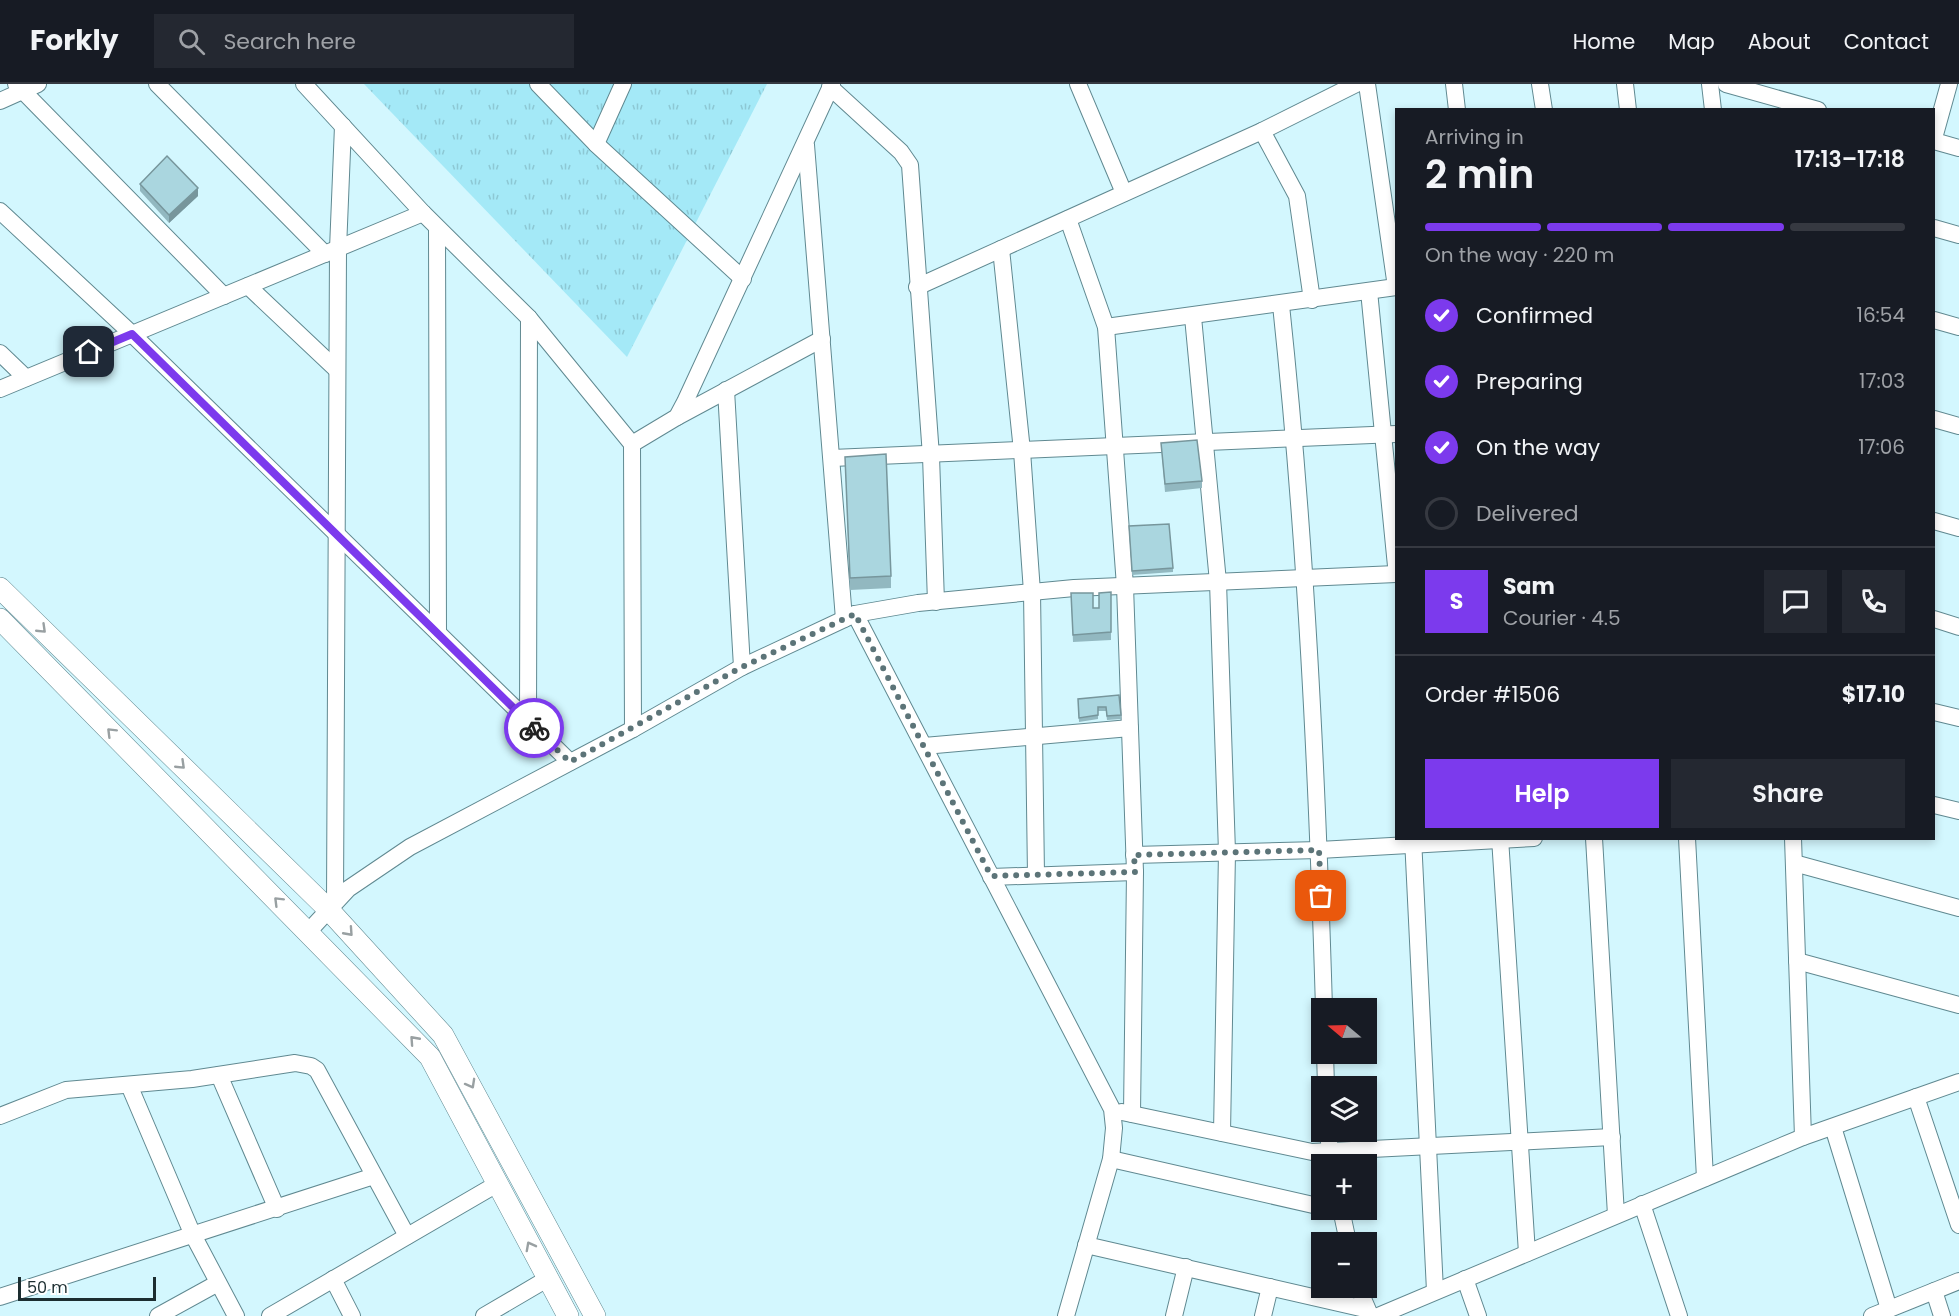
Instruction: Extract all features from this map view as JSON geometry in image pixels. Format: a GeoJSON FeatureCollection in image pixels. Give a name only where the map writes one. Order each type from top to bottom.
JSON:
{"type":"FeatureCollection","features":[{"type":"Feature","properties":{"kind":"street"},"geometry":{"type":"LineString","coordinates":[[0,101],[19,88],[38,84]]}},
{"type":"Feature","properties":{"kind":"street"},"geometry":{"type":"LineString","coordinates":[[157,84],[331,251]]}},
{"type":"Feature","properties":{"kind":"street"},"geometry":{"type":"LineString","coordinates":[[304,84],[423,213],[529,318],[632,444],[633,729]]}},
{"type":"Feature","properties":{"kind":"street"},"geometry":{"type":"LineString","coordinates":[[538,84],[596,144],[742,279]]}},
{"type":"Feature","properties":{"kind":"street"},"geometry":{"type":"LineString","coordinates":[[596,144],[623,84]]}},
{"type":"Feature","properties":{"kind":"street"},"geometry":{"type":"LineString","coordinates":[[1078,84],[1124,193]]}},
{"type":"Feature","properties":{"kind":"street"},"geometry":{"type":"LineString","coordinates":[[917,287],[1262,131],[1333,89],[1356,84]]}},
{"type":"Feature","properties":{"kind":"street"},"geometry":{"type":"LineString","coordinates":[[1367,84],[1395,280]]}},
{"type":"Feature","properties":{"kind":"street"},"geometry":{"type":"LineString","coordinates":[[1454,84],[1457,108]]}},
{"type":"Feature","properties":{"kind":"street"},"geometry":{"type":"LineString","coordinates":[[1540,84],[1544,108]]}},
{"type":"Feature","properties":{"kind":"street"},"geometry":{"type":"LineString","coordinates":[[1625,84],[1628,108]]}},
{"type":"Feature","properties":{"kind":"street"},"geometry":{"type":"LineString","coordinates":[[1710,84],[1713,108]]}},
{"type":"Feature","properties":{"kind":"street"},"geometry":{"type":"LineString","coordinates":[[1726,84],[1811,108]]}},
{"type":"Feature","properties":{"kind":"street"},"geometry":{"type":"LineString","coordinates":[[1935,136],[1949,84]]}},
{"type":"Feature","properties":{"kind":"street"},"geometry":{"type":"LineString","coordinates":[[677,417],[831,86],[901,152],[910,165],[931,456],[936,602]]}},
{"type":"Feature","properties":{"kind":"street"},"geometry":{"type":"LineString","coordinates":[[19,88],[224,296]]}},
{"type":"Feature","properties":{"kind":"street"},"geometry":{"type":"LineString","coordinates":[[331,905],[337,370],[331,251],[343,126]]}},
{"type":"Feature","properties":{"kind":"street"},"geometry":{"type":"LineString","coordinates":[[1262,131],[1297,196],[1312,300]]}},
{"type":"Feature","properties":{"kind":"street"},"geometry":{"type":"LineString","coordinates":[[1935,140],[1959,148]]}},
{"type":"Feature","properties":{"kind":"street"},"geometry":{"type":"LineString","coordinates":[[805,142],[832,458],[850,616],[924,746],[1112,1109],[1114,1128],[1111,1159],[1066,1316]]}},
{"type":"Feature","properties":{"kind":"street"},"geometry":{"type":"LineString","coordinates":[[0,211],[132,334],[570,762]]}},
{"type":"Feature","properties":{"kind":"street"},"geometry":{"type":"LineString","coordinates":[[0,389],[423,213]]}},
{"type":"Feature","properties":{"kind":"street"},"geometry":{"type":"LineString","coordinates":[[1068,219],[1106,327],[1125,586],[1134,863],[1132,1114]]}},
{"type":"Feature","properties":{"kind":"street"},"geometry":{"type":"LineString","coordinates":[[438,228],[438,633]]}},
{"type":"Feature","properties":{"kind":"street"},"geometry":{"type":"LineString","coordinates":[[1935,228],[1959,235]]}},
{"type":"Feature","properties":{"kind":"street"},"geometry":{"type":"LineString","coordinates":[[1001,249],[1022,451],[1032,592],[1036,875]]}},
{"type":"Feature","properties":{"kind":"street"},"geometry":{"type":"LineString","coordinates":[[248,286],[337,370]]}},
{"type":"Feature","properties":{"kind":"street"},"geometry":{"type":"LineString","coordinates":[[1106,327],[1281,305],[1395,287]]}},
{"type":"Feature","properties":{"kind":"street"},"geometry":{"type":"LineString","coordinates":[[1369,291],[1390,434],[1395,544]]}},
{"type":"Feature","properties":{"kind":"street"},"geometry":{"type":"LineString","coordinates":[[1281,305],[1295,439],[1305,578],[1319,850],[1324,998]]}},
{"type":"Feature","properties":{"kind":"street"},"geometry":{"type":"LineString","coordinates":[[1193,317],[1218,582],[1227,852],[1222,1133]]}},
{"type":"Feature","properties":{"kind":"street"},"geometry":{"type":"LineString","coordinates":[[528,722],[529,318]]}},
{"type":"Feature","properties":{"kind":"street"},"geometry":{"type":"LineString","coordinates":[[1935,320],[1959,327]]}},
{"type":"Feature","properties":{"kind":"street"},"geometry":{"type":"LineString","coordinates":[[632,444],[677,417],[822,339]]}},
{"type":"Feature","properties":{"kind":"street"},"geometry":{"type":"LineString","coordinates":[[0,353],[26,378]]}},
{"type":"Feature","properties":{"kind":"street"},"geometry":{"type":"LineString","coordinates":[[726,390],[742,667]]}},
{"type":"Feature","properties":{"kind":"street"},"geometry":{"type":"LineString","coordinates":[[1935,419],[1959,426]]}},
{"type":"Feature","properties":{"kind":"street"},"geometry":{"type":"LineString","coordinates":[[832,458],[931,456],[1390,434]]}},
{"type":"Feature","properties":{"kind":"street"},"geometry":{"type":"LineString","coordinates":[[1935,521],[1959,528]]}},
{"type":"Feature","properties":{"kind":"street"},"geometry":{"type":"LineString","coordinates":[[308,932],[331,905],[376,867],[410,847],[633,729],[742,667],[850,616],[936,602],[1032,592],[1395,574]]}},
{"type":"Feature","properties":{"kind":"street"},"geometry":{"type":"LineString","coordinates":[[0,588],[331,905],[443,1035],[595,1316]]}},
{"type":"Feature","properties":{"kind":"street"},"geometry":{"type":"LineString","coordinates":[[0,619],[430,1057],[568,1316]]}},
{"type":"Feature","properties":{"kind":"street"},"geometry":{"type":"LineString","coordinates":[[1935,619],[1959,627]]}},
{"type":"Feature","properties":{"kind":"street"},"geometry":{"type":"LineString","coordinates":[[1935,712],[1959,718]]}},
{"type":"Feature","properties":{"kind":"street"},"geometry":{"type":"LineString","coordinates":[[924,746],[1130,728]]}},
{"type":"Feature","properties":{"kind":"street"},"geometry":{"type":"LineString","coordinates":[[1935,805],[1959,811]]}},
{"type":"Feature","properties":{"kind":"street"},"geometry":{"type":"LineString","coordinates":[[991,876],[1036,875],[1227,852],[1319,850],[1413,841],[1456,840]]}},
{"type":"Feature","properties":{"kind":"street"},"geometry":{"type":"LineString","coordinates":[[1500,840],[1527,1253]]}},
{"type":"Feature","properties":{"kind":"street"},"geometry":{"type":"LineString","coordinates":[[1594,840],[1616,1215]]}},
{"type":"Feature","properties":{"kind":"street"},"geometry":{"type":"LineString","coordinates":[[1687,840],[1705,1178]]}},
{"type":"Feature","properties":{"kind":"street"},"geometry":{"type":"LineString","coordinates":[[1794,840],[1803,1137]]}},
{"type":"Feature","properties":{"kind":"street"},"geometry":{"type":"LineString","coordinates":[[1413,841],[1435,1291]]}},
{"type":"Feature","properties":{"kind":"street"},"geometry":{"type":"LineString","coordinates":[[1794,863],[1959,908]]}},
{"type":"Feature","properties":{"kind":"street"},"geometry":{"type":"LineString","coordinates":[[1797,961],[1959,1005]]}},
{"type":"Feature","properties":{"kind":"street"},"geometry":{"type":"LineString","coordinates":[[0,1116],[66,1090],[219,1075],[295,1063],[311,1066],[317,1070],[407,1236]]}},
{"type":"Feature","properties":{"kind":"street"},"geometry":{"type":"LineString","coordinates":[[219,1075],[277,1209]]}},
{"type":"Feature","properties":{"kind":"street"},"geometry":{"type":"LineString","coordinates":[[1086,1245],[1270,1287],[1371,1314],[1465,1279],[1803,1137],[1959,1082]]}},
{"type":"Feature","properties":{"kind":"street"},"geometry":{"type":"LineString","coordinates":[[129,1085],[192,1233],[236,1316]]}},
{"type":"Feature","properties":{"kind":"street"},"geometry":{"type":"LineString","coordinates":[[1916,1097],[1959,1225]]}},
{"type":"Feature","properties":{"kind":"street"},"geometry":{"type":"LineString","coordinates":[[1112,1109],[1315,1154]]}},
{"type":"Feature","properties":{"kind":"street"},"geometry":{"type":"LineString","coordinates":[[1833,1127],[1889,1309]]}},
{"type":"Feature","properties":{"kind":"street"},"geometry":{"type":"LineString","coordinates":[[1369,1154],[1520,1141],[1612,1137]]}},
{"type":"Feature","properties":{"kind":"street"},"geometry":{"type":"LineString","coordinates":[[1111,1159],[1311,1204]]}},
{"type":"Feature","properties":{"kind":"street"},"geometry":{"type":"LineString","coordinates":[[0,1297],[374,1176]]}},
{"type":"Feature","properties":{"kind":"street"},"geometry":{"type":"LineString","coordinates":[[270,1316],[497,1184]]}},
{"type":"Feature","properties":{"kind":"street"},"geometry":{"type":"LineString","coordinates":[[1642,1204],[1679,1316]]}},
{"type":"Feature","properties":{"kind":"street"},"geometry":{"type":"LineString","coordinates":[[1174,1316],[1186,1267]]}},
{"type":"Feature","properties":{"kind":"street"},"geometry":{"type":"LineString","coordinates":[[333,1279],[352,1316]]}},
{"type":"Feature","properties":{"kind":"street"},"geometry":{"type":"LineString","coordinates":[[484,1316],[548,1279]]}},
{"type":"Feature","properties":{"kind":"street"},"geometry":{"type":"LineString","coordinates":[[1465,1279],[1478,1316]]}},
{"type":"Feature","properties":{"kind":"street"},"geometry":{"type":"LineString","coordinates":[[1872,1316],[1959,1281]]}},
{"type":"Feature","properties":{"kind":"street"},"geometry":{"type":"LineString","coordinates":[[158,1316],[218,1283]]}},
{"type":"Feature","properties":{"kind":"street"},"geometry":{"type":"LineString","coordinates":[[1263,1316],[1270,1287]]}},
{"type":"Feature","properties":{"kind":"street"},"geometry":{"type":"LineString","coordinates":[[1934,1291],[1942,1316]]}},
{"type":"Feature","properties":{"kind":"street"},"geometry":{"type":"LineString","coordinates":[[1363,1298],[1371,1314]]}},
{"type":"Feature","properties":{"kind":"green space"},"geometry":{"type":"Polygon","coordinates":[[[364,84],[767,84],[627,357],[364,84]]]}},
{"type":"Feature","properties":{"kind":"building"},"geometry":{"type":"Polygon","coordinates":[[[167,156],[198,188],[169,215],[140,184],[167,156]]]}},
{"type":"Feature","properties":{"kind":"building"},"geometry":{"type":"Polygon","coordinates":[[[1197,440],[1202,481],[1165,484],[1161,443],[1197,440]]]}},
{"type":"Feature","properties":{"kind":"building"},"geometry":{"type":"Polygon","coordinates":[[[886,454],[891,576],[850,578],[845,457],[886,454]]]}},
{"type":"Feature","properties":{"kind":"building"},"geometry":{"type":"Polygon","coordinates":[[[1169,524],[1173,568],[1132,571],[1129,526],[1169,524]]]}},
{"type":"Feature","properties":{"kind":"building"},"geometry":{"type":"Polygon","coordinates":[[[1111,592],[1111,632],[1073,635],[1071,593],[1093,593],[1093,608],[1099,608],[1099,593],[1111,592]]]}},
{"type":"Feature","properties":{"kind":"building"},"geometry":{"type":"Polygon","coordinates":[[[1119,695],[1121,715],[1107,716],[1106,707],[1098,707],[1098,715],[1079,718],[1078,699],[1119,695]]]}},
{"type":"Feature","properties":{"kind":"way so far"},"geometry":{"type":"LineString","coordinates":[[534,728],[570,762],[742,667],[855,614],[991,876],[1135,872],[1134,855],[1319,850],[1321,896]]}},
{"type":"Feature","properties":{"kind":"route"},"geometry":{"type":"LineString","coordinates":[[89,352],[132,334],[534,728]]}}]}
